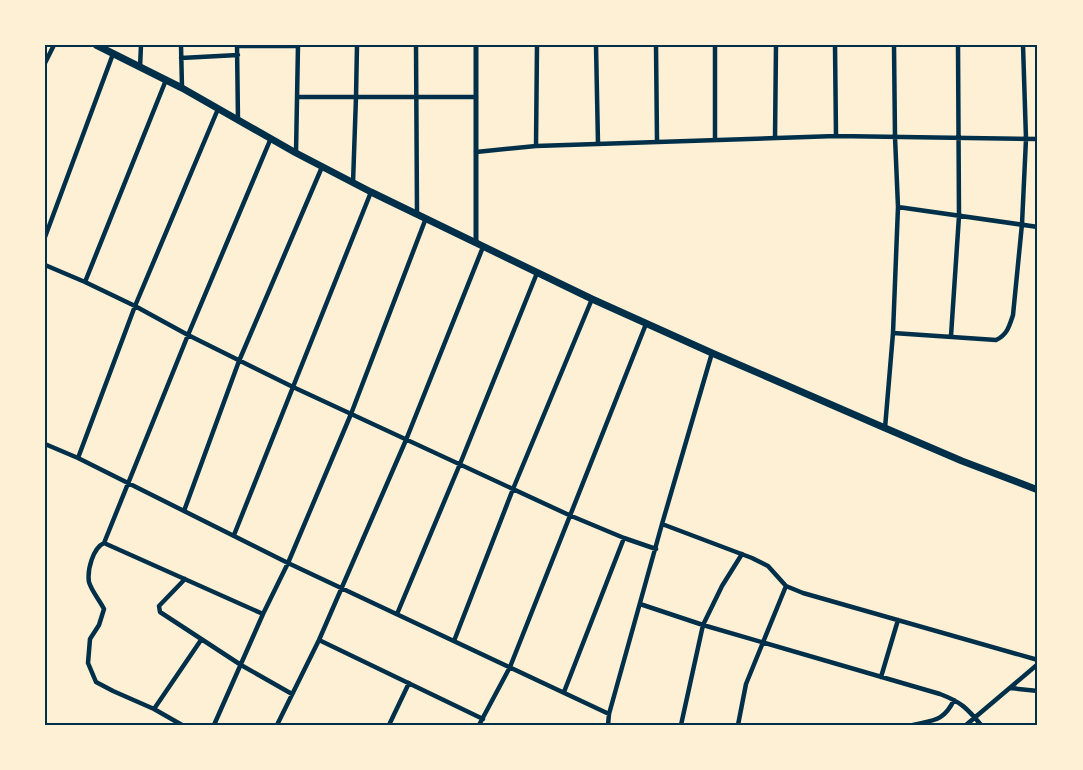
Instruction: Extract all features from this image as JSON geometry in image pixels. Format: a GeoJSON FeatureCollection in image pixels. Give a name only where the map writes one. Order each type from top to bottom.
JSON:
{"type":"FeatureCollection","features":[{"type":"Feature","properties":{"kind":"main road"},"geometry":{"type":"LineString","coordinates":[[96,45],[182,88],[353,183],[592,299],[885,428],[1038,490]]}},
{"type":"Feature","properties":{"kind":"street"},"geometry":{"type":"LineString","coordinates":[[45,63],[54,45]]}},
{"type":"Feature","properties":{"kind":"street"},"geometry":{"type":"LineString","coordinates":[[140,68],[141,45]]}},
{"type":"Feature","properties":{"kind":"street"},"geometry":{"type":"LineString","coordinates":[[181,45],[182,88]]}},
{"type":"Feature","properties":{"kind":"street"},"geometry":{"type":"LineString","coordinates":[[353,183],[357,45]]}},
{"type":"Feature","properties":{"kind":"street"},"geometry":{"type":"LineString","coordinates":[[416,45],[417,213]]}},
{"type":"Feature","properties":{"kind":"street"},"geometry":{"type":"LineString","coordinates":[[476,45],[476,243]]}},
{"type":"Feature","properties":{"kind":"street"},"geometry":{"type":"LineString","coordinates":[[536,146],[537,45]]}},
{"type":"Feature","properties":{"kind":"street"},"geometry":{"type":"LineString","coordinates":[[596,45],[598,144]]}},
{"type":"Feature","properties":{"kind":"street"},"geometry":{"type":"LineString","coordinates":[[656,45],[657,141]]}},
{"type":"Feature","properties":{"kind":"street"},"geometry":{"type":"LineString","coordinates":[[715,45],[715,139]]}},
{"type":"Feature","properties":{"kind":"street"},"geometry":{"type":"LineString","coordinates":[[775,138],[776,45]]}},
{"type":"Feature","properties":{"kind":"street"},"geometry":{"type":"LineString","coordinates":[[835,45],[836,136]]}},
{"type":"Feature","properties":{"kind":"street"},"geometry":{"type":"LineString","coordinates":[[885,428],[893,333],[898,207],[894,45]]}},
{"type":"Feature","properties":{"kind":"street"},"geometry":{"type":"LineString","coordinates":[[951,336],[959,216],[958,45]]}},
{"type":"Feature","properties":{"kind":"street"},"geometry":{"type":"LineString","coordinates":[[893,333],[996,340],[1008,330],[1013,315],[1022,224],[1026,139],[1023,45]]}},
{"type":"Feature","properties":{"kind":"street"},"geometry":{"type":"LineString","coordinates":[[238,121],[237,46],[298,46],[296,153]]}},
{"type":"Feature","properties":{"kind":"street"},"geometry":{"type":"LineString","coordinates":[[45,237],[113,54]]}},
{"type":"Feature","properties":{"kind":"street"},"geometry":{"type":"LineString","coordinates":[[181,58],[238,55]]}},
{"type":"Feature","properties":{"kind":"street"},"geometry":{"type":"LineString","coordinates":[[85,282],[165,80]]}},
{"type":"Feature","properties":{"kind":"street"},"geometry":{"type":"LineString","coordinates":[[298,97],[476,97]]}},
{"type":"Feature","properties":{"kind":"street"},"geometry":{"type":"LineString","coordinates":[[78,458],[135,306],[219,109]]}},
{"type":"Feature","properties":{"kind":"street"},"geometry":{"type":"LineString","coordinates":[[476,152],[536,146],[836,136],[1038,139]]}},
{"type":"Feature","properties":{"kind":"street"},"geometry":{"type":"LineString","coordinates":[[182,725],[96,682],[88,663],[90,639],[99,625],[104,609],[89,583],[89,570],[98,547],[104,543],[271,138]]}},
{"type":"Feature","properties":{"kind":"street"},"geometry":{"type":"LineString","coordinates":[[184,512],[239,361],[322,167]]}},
{"type":"Feature","properties":{"kind":"street"},"geometry":{"type":"LineString","coordinates":[[234,536],[371,192]]}},
{"type":"Feature","properties":{"kind":"street"},"geometry":{"type":"LineString","coordinates":[[898,207],[1038,227]]}},
{"type":"Feature","properties":{"kind":"street"},"geometry":{"type":"LineString","coordinates":[[214,725],[288,563],[351,414],[426,218]]}},
{"type":"Feature","properties":{"kind":"street"},"geometry":{"type":"LineString","coordinates":[[277,725],[319,640],[406,440],[483,247]]}},
{"type":"Feature","properties":{"kind":"street"},"geometry":{"type":"LineString","coordinates":[[45,265],[135,306],[239,361],[406,440],[569,515],[656,549]]}},
{"type":"Feature","properties":{"kind":"street"},"geometry":{"type":"LineString","coordinates":[[397,614],[537,273]]}},
{"type":"Feature","properties":{"kind":"street"},"geometry":{"type":"LineString","coordinates":[[454,641],[513,489],[592,299]]}},
{"type":"Feature","properties":{"kind":"street"},"geometry":{"type":"LineString","coordinates":[[479,725],[510,667],[646,324]]}},
{"type":"Feature","properties":{"kind":"street"},"geometry":{"type":"LineString","coordinates":[[608,725],[609,714],[662,524],[712,353]]}},
{"type":"Feature","properties":{"kind":"street"},"geometry":{"type":"LineString","coordinates":[[45,444],[78,458],[288,563],[609,714]]}},
{"type":"Feature","properties":{"kind":"street"},"geometry":{"type":"LineString","coordinates":[[662,524],[768,566],[786,586],[802,592],[1038,662]]}},
{"type":"Feature","properties":{"kind":"street"},"geometry":{"type":"LineString","coordinates":[[564,692],[624,538]]}},
{"type":"Feature","properties":{"kind":"street"},"geometry":{"type":"LineString","coordinates":[[104,543],[263,614]]}},
{"type":"Feature","properties":{"kind":"street"},"geometry":{"type":"LineString","coordinates":[[681,725],[703,624],[722,586],[742,554]]}},
{"type":"Feature","properties":{"kind":"street"},"geometry":{"type":"LineString","coordinates":[[185,579],[159,606],[159,611],[241,665],[292,694]]}},
{"type":"Feature","properties":{"kind":"street"},"geometry":{"type":"LineString","coordinates":[[738,725],[746,684],[786,586]]}},
{"type":"Feature","properties":{"kind":"street"},"geometry":{"type":"LineString","coordinates":[[640,603],[954,700],[966,707],[981,725]]}},
{"type":"Feature","properties":{"kind":"street"},"geometry":{"type":"LineString","coordinates":[[881,677],[898,620]]}},
{"type":"Feature","properties":{"kind":"street"},"geometry":{"type":"LineString","coordinates":[[154,709],[201,640]]}},
{"type":"Feature","properties":{"kind":"street"},"geometry":{"type":"LineString","coordinates":[[319,640],[483,719]]}},
{"type":"Feature","properties":{"kind":"street"},"geometry":{"type":"LineString","coordinates":[[966,725],[1038,662]]}},
{"type":"Feature","properties":{"kind":"street"},"geometry":{"type":"LineString","coordinates":[[388,725],[409,683]]}},
{"type":"Feature","properties":{"kind":"street"},"geometry":{"type":"LineString","coordinates":[[1010,688],[1038,691]]}},
{"type":"Feature","properties":{"kind":"street"},"geometry":{"type":"LineString","coordinates":[[913,725],[942,717],[949,711],[954,700]]}}]}
